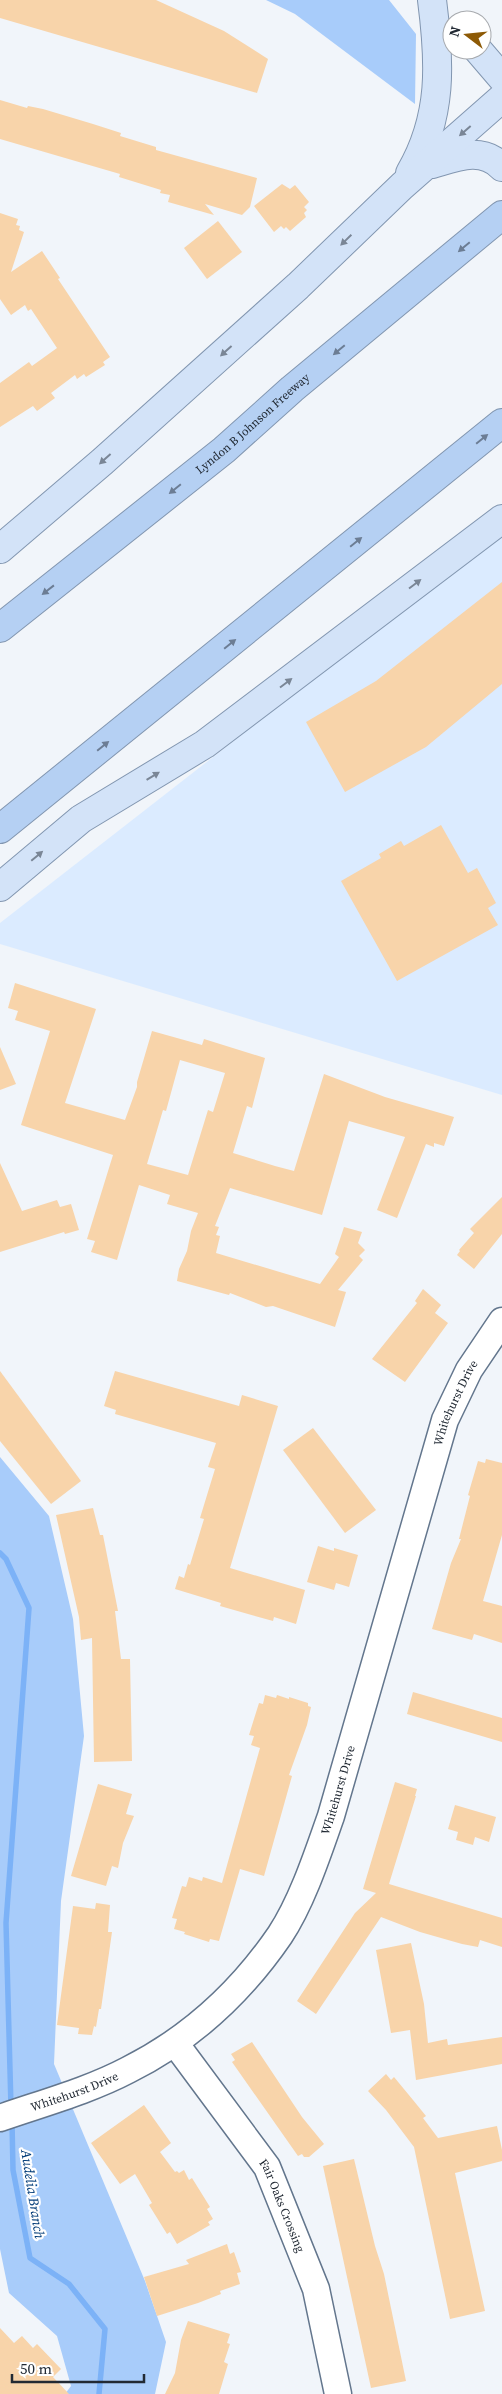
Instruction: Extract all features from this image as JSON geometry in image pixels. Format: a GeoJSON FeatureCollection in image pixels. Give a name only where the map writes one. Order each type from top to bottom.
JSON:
{"type":"FeatureCollection","features":[{"type":"Feature","properties":{"kind":"highway","name":"Lyndon B Johnson Freeway"},"geometry":{"type":"LineString","coordinates":[[0,628],[224,450],[292,389],[502,216]]}},
{"type":"Feature","properties":{"kind":"highway"},"geometry":{"type":"LineString","coordinates":[[0,829],[502,423]]}},
{"type":"Feature","properties":{"kind":"main road"},"geometry":{"type":"LineString","coordinates":[[402,186],[422,152],[433,122],[437,88],[438,44],[432,0]]}},
{"type":"Feature","properties":{"kind":"main road"},"geometry":{"type":"LineString","coordinates":[[436,0],[444,10]]}},
{"type":"Feature","properties":{"kind":"main road"},"geometry":{"type":"LineString","coordinates":[[487,60],[502,78]]}},
{"type":"Feature","properties":{"kind":"main road"},"geometry":{"type":"LineString","coordinates":[[0,549],[109,456],[298,286],[402,186],[502,98]]}},
{"type":"Feature","properties":{"kind":"main road"},"geometry":{"type":"LineString","coordinates":[[425,166],[471,154],[483,154],[500,165]]}},
{"type":"Feature","properties":{"kind":"main road"},"geometry":{"type":"LineString","coordinates":[[0,887],[81,819],[205,744],[502,519]]}},
{"type":"Feature","properties":{"kind":"street","name":"Whitehurst Drive"},"geometry":{"type":"LineString","coordinates":[[0,2118],[128,2070],[175,2043],[205,2020],[238,1989],[281,1934],[310,1872],[331,1816],[445,1420],[469,1370],[502,1321]]}},
{"type":"Feature","properties":{"kind":"street","name":"Fair Oaks Crossing"},"geometry":{"type":"LineString","coordinates":[[175,2043],[267,2167],[316,2288],[338,2394]]}},
{"type":"Feature","properties":{"kind":"shaded area"},"geometry":{"type":"Polygon","coordinates":[[[266,0],[389,0],[416,34],[415,104],[295,14],[266,0]]]}},
{"type":"Feature","properties":{"kind":"shaded area"},"geometry":{"type":"Polygon","coordinates":[[[502,532],[502,1095],[0,944],[0,923],[502,532]]]}},
{"type":"Feature","properties":{"kind":"shaded area"},"geometry":{"type":"Polygon","coordinates":[[[0,1457],[49,1516],[73,1619],[84,1736],[61,1901],[54,2064],[145,2281],[166,2342],[155,2394],[65,2394],[71,2386],[57,2336],[9,2293],[0,2249],[0,1457]]]}},
{"type":"Feature","properties":{"kind":"building"},"geometry":{"type":"Polygon","coordinates":[[[0,0],[156,0],[224,31],[268,59],[257,93],[0,18],[0,0]]]}},
{"type":"Feature","properties":{"kind":"building"},"geometry":{"type":"Polygon","coordinates":[[[0,100],[27,108],[28,106],[43,109],[93,124],[121,133],[120,136],[156,147],[156,150],[257,178],[250,207],[242,215],[205,204],[214,215],[168,202],[170,195],[160,193],[161,190],[119,177],[120,174],[0,139],[0,100]]]}},
{"type":"Feature","properties":{"kind":"building"},"geometry":{"type":"Polygon","coordinates":[[[282,184],[290,189],[295,185],[309,202],[304,207],[307,210],[304,213],[306,217],[290,231],[286,227],[284,229],[281,226],[274,232],[254,206],[282,184]]]}},
{"type":"Feature","properties":{"kind":"building"},"geometry":{"type":"Polygon","coordinates":[[[0,213],[18,219],[16,225],[20,226],[19,230],[24,232],[11,272],[42,251],[60,278],[58,279],[110,357],[103,362],[105,365],[86,377],[84,374],[77,379],[75,375],[51,393],[55,398],[37,411],[33,406],[0,427],[0,383],[29,362],[32,366],[57,348],[31,309],[28,311],[25,305],[11,315],[0,299],[0,213]]]}},
{"type":"Feature","properties":{"kind":"building"},"geometry":{"type":"Polygon","coordinates":[[[218,221],[242,252],[207,279],[184,248],[218,221]]]}},
{"type":"Feature","properties":{"kind":"building"},"geometry":{"type":"Polygon","coordinates":[[[502,582],[502,684],[426,747],[345,792],[306,722],[376,681],[502,582]]]}},
{"type":"Feature","properties":{"kind":"building"},"geometry":{"type":"Polygon","coordinates":[[[441,825],[468,873],[477,868],[496,903],[488,908],[498,925],[397,981],[341,881],[381,858],[379,854],[401,841],[404,846],[441,825]]]}},
{"type":"Feature","properties":{"kind":"building"},"geometry":{"type":"Polygon","coordinates":[[[15,983],[96,1009],[65,1103],[125,1120],[137,1087],[152,1031],[202,1045],[204,1039],[265,1058],[252,1108],[247,1106],[233,1153],[294,1171],[324,1074],[385,1097],[454,1117],[444,1146],[434,1143],[434,1147],[426,1144],[397,1218],[377,1210],[405,1137],[349,1121],[322,1215],[230,1188],[215,1226],[219,1227],[216,1235],[220,1236],[216,1253],[320,1284],[339,1257],[335,1254],[344,1227],[362,1232],[358,1243],[365,1250],[359,1256],[363,1260],[338,1290],[346,1292],[335,1327],[273,1306],[266,1307],[230,1293],[229,1295],[177,1281],[179,1269],[187,1251],[191,1231],[198,1213],[167,1204],[170,1195],[139,1185],[117,1260],[91,1252],[95,1241],[87,1239],[113,1155],[21,1125],[50,1031],[15,1020],[18,1011],[8,1008],[15,983]],[[180,1060],[166,1111],[163,1110],[147,1164],[188,1175],[208,1110],[213,1112],[225,1073],[180,1060]]]}},
{"type":"Feature","properties":{"kind":"building"},"geometry":{"type":"Polygon","coordinates":[[[0,1047],[16,1084],[0,1090],[0,1047]]]}},
{"type":"Feature","properties":{"kind":"building"},"geometry":{"type":"Polygon","coordinates":[[[0,1163],[22,1211],[57,1200],[60,1207],[71,1204],[79,1230],[65,1234],[64,1232],[0,1252],[0,1163]]]}},
{"type":"Feature","properties":{"kind":"building"},"geometry":{"type":"Polygon","coordinates":[[[502,1197],[502,1234],[474,1269],[457,1255],[474,1233],[470,1229],[502,1197]]]}},
{"type":"Feature","properties":{"kind":"building"},"geometry":{"type":"Polygon","coordinates":[[[423,1289],[441,1305],[435,1313],[448,1323],[405,1382],[372,1359],[417,1303],[415,1301],[423,1289]]]}},
{"type":"Feature","properties":{"kind":"building"},"geometry":{"type":"Polygon","coordinates":[[[0,1371],[81,1481],[51,1504],[0,1441],[0,1371]]]}},
{"type":"Feature","properties":{"kind":"building"},"geometry":{"type":"Polygon","coordinates":[[[115,1371],[239,1406],[242,1395],[278,1406],[230,1568],[305,1590],[296,1624],[274,1617],[273,1621],[220,1606],[221,1603],[175,1589],[179,1576],[184,1578],[188,1564],[190,1565],[204,1519],[200,1518],[215,1469],[208,1467],[216,1443],[115,1414],[116,1410],[104,1406],[115,1371]]]}},
{"type":"Feature","properties":{"kind":"building"},"geometry":{"type":"Polygon","coordinates":[[[313,1428],[376,1510],[345,1533],[283,1450],[313,1428]]]}},
{"type":"Feature","properties":{"kind":"building"},"geometry":{"type":"Polygon","coordinates":[[[486,1459],[502,1463],[502,1535],[483,1601],[502,1606],[502,1643],[474,1634],[472,1640],[432,1629],[451,1563],[461,1539],[459,1539],[470,1496],[468,1495],[478,1461],[485,1463],[486,1459]]]}},
{"type":"Feature","properties":{"kind":"building"},"geometry":{"type":"Polygon","coordinates":[[[93,1508],[100,1535],[103,1535],[118,1611],[115,1611],[121,1659],[130,1659],[132,1761],[94,1762],[92,1638],[81,1640],[79,1617],[56,1515],[93,1508]]]}},
{"type":"Feature","properties":{"kind":"building"},"geometry":{"type":"Polygon","coordinates":[[[318,1546],[334,1551],[334,1548],[358,1555],[349,1587],[336,1583],[334,1590],[307,1582],[318,1546]]]}},
{"type":"Feature","properties":{"kind":"building"},"geometry":{"type":"Polygon","coordinates":[[[413,1692],[502,1718],[502,1742],[407,1714],[413,1692]]]}},
{"type":"Feature","properties":{"kind":"building"},"geometry":{"type":"Polygon","coordinates":[[[265,1695],[276,1698],[277,1695],[289,1699],[289,1697],[308,1703],[308,1706],[311,1707],[307,1725],[289,1775],[292,1776],[264,1876],[240,1869],[219,1941],[210,1939],[209,1942],[174,1929],[177,1919],[172,1918],[182,1886],[186,1887],[189,1877],[202,1881],[203,1877],[222,1883],[260,1748],[251,1745],[254,1736],[249,1735],[259,1703],[263,1704],[265,1695]]]}},
{"type":"Feature","properties":{"kind":"building"},"geometry":{"type":"Polygon","coordinates":[[[395,1782],[417,1789],[389,1884],[502,1918],[502,1947],[480,1940],[478,1947],[462,1944],[420,1932],[381,1917],[316,2014],[297,2001],[355,1913],[376,1893],[363,1889],[395,1782]]]}},
{"type":"Feature","properties":{"kind":"building"},"geometry":{"type":"Polygon","coordinates":[[[98,1784],[132,1794],[126,1814],[134,1816],[123,1843],[118,1868],[112,1866],[106,1886],[71,1876],[98,1784]]]}},
{"type":"Feature","properties":{"kind":"building"},"geometry":{"type":"Polygon","coordinates":[[[455,1805],[496,1817],[489,1842],[475,1837],[473,1845],[456,1840],[458,1832],[448,1829],[455,1805]]]}},
{"type":"Feature","properties":{"kind":"building"},"geometry":{"type":"Polygon","coordinates":[[[96,1903],[110,1905],[108,1932],[112,1932],[101,2009],[99,2009],[96,2027],[94,2026],[92,2035],[78,2034],[79,2028],[57,2025],[73,1906],[95,1909],[96,1903]]]}},
{"type":"Feature","properties":{"kind":"building"},"geometry":{"type":"Polygon","coordinates":[[[411,1943],[424,2004],[428,2043],[447,2039],[448,2045],[502,2037],[502,2064],[416,2080],[410,2030],[391,2033],[376,1950],[411,1943]]]}},
{"type":"Feature","properties":{"kind":"building"},"geometry":{"type":"Polygon","coordinates":[[[252,2042],[302,2117],[324,2144],[309,2157],[304,2157],[302,2154],[298,2156],[232,2062],[235,2060],[231,2054],[252,2042]]]}},
{"type":"Feature","properties":{"kind":"building"},"geometry":{"type":"Polygon","coordinates":[[[386,2074],[391,2080],[394,2077],[426,2116],[423,2118],[438,2138],[497,2126],[502,2150],[502,2161],[455,2173],[485,2311],[450,2319],[414,2147],[386,2110],[368,2091],[386,2074]]]}},
{"type":"Feature","properties":{"kind":"building"},"geometry":{"type":"Polygon","coordinates":[[[144,2105],[171,2143],[160,2152],[175,2172],[179,2173],[184,2170],[189,2180],[192,2178],[210,2207],[207,2209],[213,2219],[208,2222],[210,2225],[177,2244],[170,2232],[167,2234],[149,2205],[152,2203],[135,2174],[120,2184],[91,2143],[144,2105]]]}},
{"type":"Feature","properties":{"kind":"building"},"geometry":{"type":"Polygon","coordinates":[[[354,2159],[375,2246],[384,2274],[406,2381],[371,2388],[323,2166],[354,2159]]]}},
{"type":"Feature","properties":{"kind":"building"},"geometry":{"type":"Polygon","coordinates":[[[227,2244],[230,2254],[234,2252],[241,2272],[237,2273],[240,2284],[220,2291],[221,2294],[198,2303],[157,2316],[144,2277],[189,2264],[186,2260],[227,2244]]]}},
{"type":"Feature","properties":{"kind":"building"},"geometry":{"type":"Polygon","coordinates":[[[188,2321],[230,2334],[227,2343],[230,2344],[224,2362],[228,2364],[219,2394],[165,2394],[175,2373],[181,2340],[188,2321]]]}},
{"type":"Feature","properties":{"kind":"building"},"geometry":{"type":"Polygon","coordinates":[[[0,2328],[14,2343],[22,2336],[33,2348],[37,2344],[61,2369],[53,2377],[69,2394],[0,2394],[0,2328]]]}},
{"type":"Feature","properties":{"kind":"waterway","name":"Audelia Branch"},"geometry":{"type":"LineString","coordinates":[[0,1553],[6,1559],[29,1608],[6,1923],[11,2107]]}},
{"type":"Feature","properties":{"kind":"waterway","name":"Audelia Branch"},"geometry":{"type":"LineString","coordinates":[[12,2122],[13,2170],[30,2258],[69,2284],[105,2329],[99,2394]]}}]}
